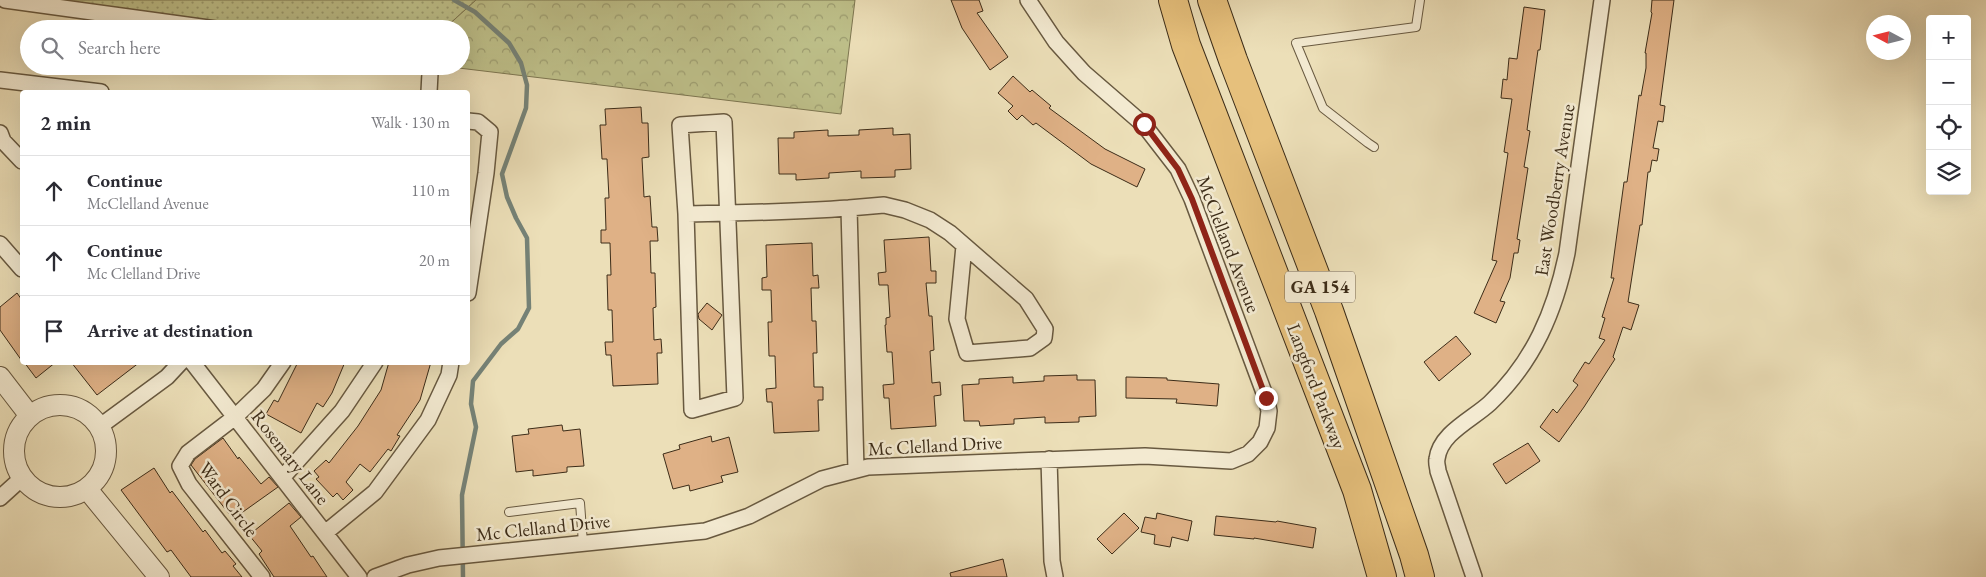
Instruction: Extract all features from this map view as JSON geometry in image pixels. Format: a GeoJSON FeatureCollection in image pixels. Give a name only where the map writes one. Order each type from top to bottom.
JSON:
{"type":"FeatureCollection","features":[{"type":"Feature","properties":{"kind":"highway","name":"Langford Parkway"},"geometry":{"type":"LineString","coordinates":[[1173,0],[1186,45],[1357,490],[1382,577]]}},
{"type":"Feature","properties":{"kind":"highway","name":"Langford Parkway"},"geometry":{"type":"LineString","coordinates":[[1212,0],[1329,311],[1419,570]]}},
{"type":"Feature","properties":{"kind":"street"},"geometry":{"type":"LineString","coordinates":[[4,0],[150,20]]}},
{"type":"Feature","properties":{"kind":"street","name":"McClelland Avenue"},"geometry":{"type":"LineString","coordinates":[[1028,0],[1056,42],[1084,74],[1144,124],[1178,169],[1192,199],[1248,349]]}},
{"type":"Feature","properties":{"kind":"street","name":"East Woodberry Avenue"},"geometry":{"type":"LineString","coordinates":[[1474,577],[1438,471],[1437,459],[1445,440],[1491,403],[1522,366],[1544,328],[1560,288],[1567,253],[1602,0]]}},
{"type":"Feature","properties":{"kind":"street"},"geometry":{"type":"LineString","coordinates":[[429,90],[430,75]]}},
{"type":"Feature","properties":{"kind":"street"},"geometry":{"type":"LineString","coordinates":[[0,80],[84,90]]}},
{"type":"Feature","properties":{"kind":"street"},"geometry":{"type":"LineString","coordinates":[[470,121],[478,122],[490,132],[486,173],[470,280]]}},
{"type":"Feature","properties":{"kind":"street"},"geometry":{"type":"LineString","coordinates":[[724,122],[735,398],[692,410],[686,214],[680,125],[724,122]]}},
{"type":"Feature","properties":{"kind":"street"},"geometry":{"type":"LineString","coordinates":[[0,133],[3,141],[20,159]]}},
{"type":"Feature","properties":{"kind":"street"},"geometry":{"type":"LineString","coordinates":[[686,214],[809,211],[884,205],[905,210],[930,220],[950,233],[1026,299],[1045,329],[1044,338],[1030,348],[967,353],[957,319],[964,246]]}},
{"type":"Feature","properties":{"kind":"street"},"geometry":{"type":"LineString","coordinates":[[849,208],[856,470]]}},
{"type":"Feature","properties":{"kind":"street"},"geometry":{"type":"LineString","coordinates":[[0,244],[20,267]]}},
{"type":"Feature","properties":{"kind":"street","name":"Mc Clelland Drive"},"geometry":{"type":"LineString","coordinates":[[385,575],[408,564],[439,558],[704,530],[749,516],[822,479],[868,466],[1145,456],[1231,461],[1248,454],[1260,442],[1267,428],[1269,411],[1266,398],[1248,349]]}},
{"type":"Feature","properties":{"kind":"street"},"geometry":{"type":"LineString","coordinates":[[99,427],[167,376],[178,365]]}},
{"type":"Feature","properties":{"kind":"street","name":"Rosemary Lane"},"geometry":{"type":"LineString","coordinates":[[194,365],[359,577]]}},
{"type":"Feature","properties":{"kind":"street","name":"Ward Circle"},"geometry":{"type":"LineString","coordinates":[[262,577],[189,484],[180,466],[188,452],[235,417],[264,389],[281,365]]}},
{"type":"Feature","properties":{"kind":"street"},"geometry":{"type":"LineString","coordinates":[[282,478],[342,411],[373,365]]}},
{"type":"Feature","properties":{"kind":"street"},"geometry":{"type":"LineString","coordinates":[[324,533],[375,492],[428,420],[448,375],[450,365]]}},
{"type":"Feature","properties":{"kind":"street"},"geometry":{"type":"LineString","coordinates":[[0,377],[30,416]]}},
{"type":"Feature","properties":{"kind":"street"},"geometry":{"type":"LineString","coordinates":[[67,406],[85,412],[99,427],[106,453],[97,479],[87,489],[74,496],[60,498],[45,496],[32,489],[22,478],[16,466],[14,446],[21,426],[30,416],[47,407],[67,406]]}},
{"type":"Feature","properties":{"kind":"street"},"geometry":{"type":"LineString","coordinates":[[1049,459],[1052,561],[1055,577]]}},
{"type":"Feature","properties":{"kind":"street"},"geometry":{"type":"LineString","coordinates":[[0,498],[22,478]]}},
{"type":"Feature","properties":{"kind":"street"},"geometry":{"type":"LineString","coordinates":[[87,489],[159,577]]}},
{"type":"Feature","properties":{"kind":"lane"},"geometry":{"type":"LineString","coordinates":[[1374,147],[1323,108],[1296,43],[1416,27],[1420,0]]}},
{"type":"Feature","properties":{"kind":"lane"},"geometry":{"type":"LineString","coordinates":[[509,512],[580,503],[583,543]]}},
{"type":"Feature","properties":{"kind":"green space"},"geometry":{"type":"Polygon","coordinates":[[[0,0],[476,0],[454,20],[95,20],[0,7],[0,0]]]}},
{"type":"Feature","properties":{"kind":"green space"},"geometry":{"type":"Polygon","coordinates":[[[476,0],[855,0],[841,114],[470,69],[470,20],[454,20],[476,0]]]}},
{"type":"Feature","properties":{"kind":"building"},"geometry":{"type":"Polygon","coordinates":[[[951,0],[979,0],[983,11],[977,13],[1008,57],[990,70],[962,28],[951,0]]]}},
{"type":"Feature","properties":{"kind":"building"},"geometry":{"type":"Polygon","coordinates":[[[1652,0],[1674,0],[1660,105],[1665,106],[1663,122],[1658,121],[1653,148],[1659,149],[1657,161],[1652,160],[1650,172],[1648,172],[1642,225],[1640,225],[1628,302],[1639,305],[1631,330],[1623,327],[1613,357],[1615,359],[1559,442],[1540,427],[1553,409],[1557,413],[1578,385],[1573,381],[1585,362],[1589,364],[1605,340],[1599,338],[1605,318],[1602,317],[1614,278],[1611,278],[1624,182],[1627,182],[1639,95],[1641,96],[1646,68],[1645,53],[1652,13],[1652,0]]]}},
{"type":"Feature","properties":{"kind":"building"},"geometry":{"type":"Polygon","coordinates":[[[1524,7],[1545,10],[1527,130],[1530,131],[1524,167],[1528,168],[1517,239],[1520,240],[1518,253],[1514,253],[1510,278],[1500,301],[1505,302],[1496,323],[1474,313],[1497,261],[1492,260],[1508,153],[1504,152],[1512,99],[1501,98],[1503,79],[1507,80],[1509,58],[1517,59],[1524,7]]]}},
{"type":"Feature","properties":{"kind":"building"},"geometry":{"type":"Polygon","coordinates":[[[1013,76],[1030,92],[1032,90],[1051,106],[1049,108],[1105,149],[1145,169],[1137,187],[1091,164],[1036,123],[1033,125],[1022,115],[1017,120],[1008,111],[1013,106],[998,93],[1013,76]]]}},
{"type":"Feature","properties":{"kind":"building"},"geometry":{"type":"Polygon","coordinates":[[[641,107],[642,123],[648,123],[649,157],[642,158],[644,197],[650,196],[652,227],[657,227],[658,241],[650,241],[651,273],[655,273],[656,307],[653,308],[654,340],[661,339],[662,353],[657,353],[658,384],[613,386],[611,355],[606,355],[605,342],[613,342],[612,310],[608,310],[607,275],[611,275],[610,243],[601,243],[601,230],[606,230],[605,198],[609,198],[607,159],[602,159],[600,125],[606,125],[605,109],[641,107]]]}},
{"type":"Feature","properties":{"kind":"building"},"geometry":{"type":"Polygon","coordinates":[[[893,128],[893,135],[910,134],[911,169],[895,170],[895,177],[861,178],[861,171],[829,173],[829,178],[796,180],[796,174],[779,174],[778,138],[794,138],[794,132],[828,130],[828,136],[859,135],[859,130],[893,128]]]}},
{"type":"Feature","properties":{"kind":"building"},"geometry":{"type":"Polygon","coordinates":[[[929,237],[931,271],[936,271],[936,283],[926,283],[929,316],[932,316],[934,350],[930,351],[932,383],[940,382],[941,395],[934,396],[936,426],[891,429],[889,398],[884,398],[883,385],[894,384],[892,352],[887,352],[885,325],[886,318],[890,317],[888,285],[879,285],[878,273],[886,272],[884,240],[929,237]]]}},
{"type":"Feature","properties":{"kind":"building"},"geometry":{"type":"Polygon","coordinates":[[[812,243],[813,276],[818,275],[819,288],[811,288],[812,321],[816,321],[817,353],[813,353],[814,387],[823,387],[823,400],[818,400],[819,431],[774,433],[772,402],[767,402],[766,389],[776,388],[775,356],[769,356],[768,322],[772,322],[771,290],[762,290],[762,278],[767,277],[766,245],[812,243]]]}},
{"type":"Feature","properties":{"kind":"building"},"geometry":{"type":"Polygon","coordinates":[[[17,293],[20,297],[20,358],[0,330],[0,307],[17,293]]]}},
{"type":"Feature","properties":{"kind":"building"},"geometry":{"type":"Polygon","coordinates":[[[707,303],[722,315],[712,330],[699,319],[698,314],[707,303]]]}},
{"type":"Feature","properties":{"kind":"building"},"geometry":{"type":"Polygon","coordinates":[[[1456,336],[1471,354],[1439,381],[1424,362],[1456,336]]]}},
{"type":"Feature","properties":{"kind":"building"},"geometry":{"type":"Polygon","coordinates":[[[26,365],[52,365],[36,378],[26,365]]]}},
{"type":"Feature","properties":{"kind":"building"},"geometry":{"type":"Polygon","coordinates":[[[73,365],[136,365],[97,395],[73,365]]]}},
{"type":"Feature","properties":{"kind":"building"},"geometry":{"type":"Polygon","coordinates":[[[296,365],[344,365],[332,393],[323,407],[317,403],[301,433],[266,414],[274,400],[278,402],[296,365]]]}},
{"type":"Feature","properties":{"kind":"building"},"geometry":{"type":"Polygon","coordinates":[[[388,365],[430,365],[420,400],[397,435],[400,436],[391,451],[388,449],[370,472],[360,464],[346,482],[353,490],[343,500],[337,493],[333,497],[316,479],[319,477],[314,471],[326,460],[329,463],[358,426],[381,390],[388,365]]]}},
{"type":"Feature","properties":{"kind":"building"},"geometry":{"type":"Polygon","coordinates":[[[1077,375],[1077,380],[1095,380],[1096,416],[1079,417],[1079,422],[1045,423],[1045,417],[1014,419],[1014,424],[980,426],[979,421],[964,421],[962,385],[979,384],[979,379],[1013,377],[1013,383],[1044,381],[1044,376],[1077,375]]]}},
{"type":"Feature","properties":{"kind":"building"},"geometry":{"type":"Polygon","coordinates":[[[1126,377],[1167,378],[1167,380],[1219,384],[1217,406],[1176,403],[1177,399],[1126,398],[1126,377]]]}},
{"type":"Feature","properties":{"kind":"building"},"geometry":{"type":"Polygon","coordinates":[[[562,425],[563,431],[580,429],[584,466],[567,467],[567,472],[533,476],[533,470],[516,472],[512,436],[529,434],[528,429],[562,425]]]}},
{"type":"Feature","properties":{"kind":"building"},"geometry":{"type":"Polygon","coordinates":[[[711,436],[712,442],[729,437],[738,472],[721,476],[723,482],[690,491],[689,485],[673,489],[663,454],[680,449],[679,445],[711,436]]]}},
{"type":"Feature","properties":{"kind":"building"},"geometry":{"type":"Polygon","coordinates":[[[223,438],[238,459],[239,457],[261,484],[269,477],[278,487],[233,519],[191,465],[195,459],[223,438]]]}},
{"type":"Feature","properties":{"kind":"building"},"geometry":{"type":"Polygon","coordinates":[[[1528,443],[1540,461],[1506,484],[1493,464],[1528,443]]]}},
{"type":"Feature","properties":{"kind":"building"},"geometry":{"type":"Polygon","coordinates":[[[154,468],[170,493],[172,491],[203,532],[205,530],[222,553],[225,551],[236,564],[233,566],[242,577],[191,577],[171,550],[167,552],[121,490],[154,468]]]}},
{"type":"Feature","properties":{"kind":"building"},"geometry":{"type":"Polygon","coordinates":[[[289,503],[301,517],[290,526],[327,577],[274,577],[259,554],[262,551],[249,535],[289,503]]]}},
{"type":"Feature","properties":{"kind":"building"},"geometry":{"type":"Polygon","coordinates":[[[1124,513],[1139,528],[1112,554],[1097,539],[1124,513]]]}},
{"type":"Feature","properties":{"kind":"building"},"geometry":{"type":"Polygon","coordinates":[[[1157,513],[1192,521],[1188,541],[1172,537],[1170,547],[1154,544],[1155,535],[1141,532],[1145,517],[1156,519],[1157,513]]]}},
{"type":"Feature","properties":{"kind":"building"},"geometry":{"type":"Polygon","coordinates":[[[1216,516],[1277,521],[1316,528],[1313,548],[1254,538],[1214,535],[1216,516]]]}},
{"type":"Feature","properties":{"kind":"building"},"geometry":{"type":"Polygon","coordinates":[[[1003,559],[1007,577],[951,577],[950,573],[1003,559]]]}},
{"type":"Feature","properties":{"kind":"waterway"},"geometry":{"type":"LineString","coordinates":[[454,0],[475,12],[509,43],[521,63],[527,85],[526,108],[502,174],[507,197],[527,238],[529,308],[518,329],[501,344],[473,381],[471,404],[476,427],[462,495],[463,577]]}},
{"type":"Feature","properties":{"kind":"route"},"geometry":{"type":"LineString","coordinates":[[1144,124],[1178,169],[1192,199],[1266,398]]}}]}
